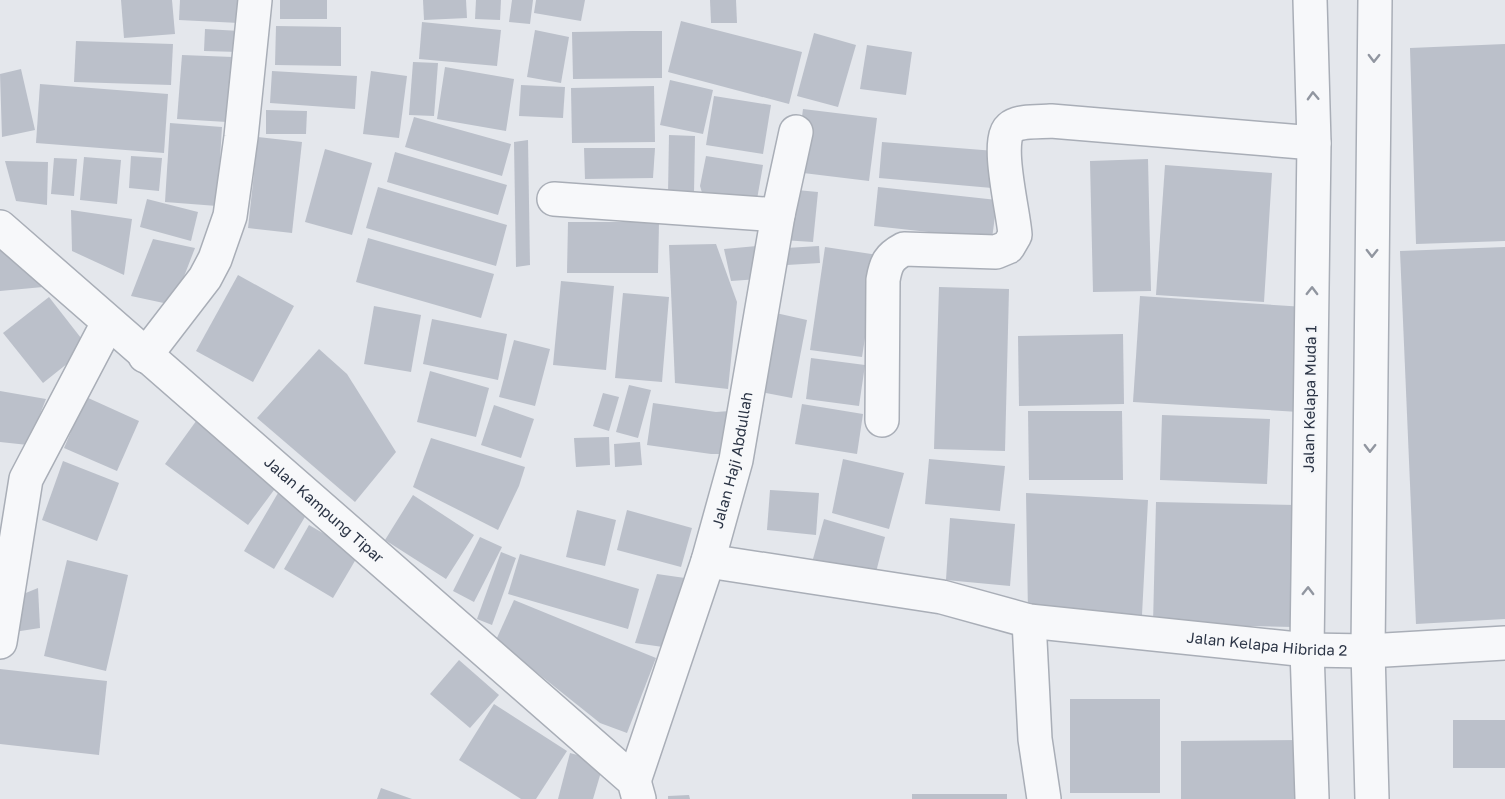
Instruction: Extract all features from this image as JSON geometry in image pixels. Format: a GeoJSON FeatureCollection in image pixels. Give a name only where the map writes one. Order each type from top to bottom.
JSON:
{"type":"FeatureCollection","features":[{"type":"Feature","properties":{"kind":"street"},"geometry":{"type":"LineString","coordinates":[[145,356],[205,278],[215,259],[230,216],[241,137],[255,0]]}},
{"type":"Feature","properties":{"kind":"street","name":"Jalan Kelapa Muda 1"},"geometry":{"type":"LineString","coordinates":[[1310,0],[1314,142],[1307,650],[1312,798]]}},
{"type":"Feature","properties":{"kind":"street"},"geometry":{"type":"LineString","coordinates":[[1372,799],[1368,651],[1375,0]]}},
{"type":"Feature","properties":{"kind":"street"},"geometry":{"type":"LineString","coordinates":[[882,420],[883,280],[886,263],[892,255],[904,249],[996,252],[1008,247],[1015,235],[1003,151],[1005,136],[1010,128],[1021,124],[1051,122],[1314,142]]}},
{"type":"Feature","properties":{"kind":"street","name":"Jalan Haji Abdullah"},"geometry":{"type":"LineString","coordinates":[[637,790],[708,561],[736,460],[778,215],[796,132]]}},
{"type":"Feature","properties":{"kind":"street"},"geometry":{"type":"LineString","coordinates":[[554,199],[778,215]]}},
{"type":"Feature","properties":{"kind":"street","name":"Jalan Kampung Tipar"},"geometry":{"type":"LineString","coordinates":[[0,227],[637,790]]}},
{"type":"Feature","properties":{"kind":"street"},"geometry":{"type":"LineString","coordinates":[[0,642],[26,479],[108,323]]}},
{"type":"Feature","properties":{"kind":"street","name":"Jalan Kelapa Hibrida 2"},"geometry":{"type":"LineString","coordinates":[[708,561],[942,597],[1029,621],[1307,650],[1368,651],[1505,643]]}},
{"type":"Feature","properties":{"kind":"street"},"geometry":{"type":"LineString","coordinates":[[1029,621],[1035,739],[1044,799]]}},
{"type":"Feature","properties":{"kind":"building"},"geometry":{"type":"Polygon","coordinates":[[[121,0],[172,0],[175,34],[124,38],[121,0]]]}},
{"type":"Feature","properties":{"kind":"building"},"geometry":{"type":"Polygon","coordinates":[[[180,0],[240,0],[239,23],[179,20],[180,0]]]}},
{"type":"Feature","properties":{"kind":"building"},"geometry":{"type":"Polygon","coordinates":[[[280,0],[327,0],[327,19],[280,19],[280,0]]]}},
{"type":"Feature","properties":{"kind":"building"},"geometry":{"type":"Polygon","coordinates":[[[423,0],[466,0],[467,18],[424,20],[423,0]]]}},
{"type":"Feature","properties":{"kind":"building"},"geometry":{"type":"Polygon","coordinates":[[[476,0],[501,0],[500,20],[475,19],[476,0]]]}},
{"type":"Feature","properties":{"kind":"building"},"geometry":{"type":"Polygon","coordinates":[[[512,0],[533,0],[530,24],[509,22],[512,0]]]}},
{"type":"Feature","properties":{"kind":"building"},"geometry":{"type":"Polygon","coordinates":[[[536,0],[585,0],[581,21],[534,13],[536,0]]]}},
{"type":"Feature","properties":{"kind":"building"},"geometry":{"type":"Polygon","coordinates":[[[710,0],[736,0],[737,23],[711,23],[710,0]]]}},
{"type":"Feature","properties":{"kind":"building"},"geometry":{"type":"Polygon","coordinates":[[[681,21],[802,52],[789,104],[668,72],[681,21]]]}},
{"type":"Feature","properties":{"kind":"building"},"geometry":{"type":"Polygon","coordinates":[[[422,22],[501,30],[497,66],[419,59],[422,22]]]}},
{"type":"Feature","properties":{"kind":"building"},"geometry":{"type":"Polygon","coordinates":[[[276,26],[341,27],[341,66],[275,65],[276,26]]]}},
{"type":"Feature","properties":{"kind":"building"},"geometry":{"type":"Polygon","coordinates":[[[205,29],[240,31],[239,52],[204,51],[205,29]]]}},
{"type":"Feature","properties":{"kind":"building"},"geometry":{"type":"Polygon","coordinates":[[[535,30],[569,37],[561,83],[527,77],[535,30]]]}},
{"type":"Feature","properties":{"kind":"building"},"geometry":{"type":"Polygon","coordinates":[[[662,31],[662,78],[573,79],[572,32],[662,31]]]}},
{"type":"Feature","properties":{"kind":"building"},"geometry":{"type":"Polygon","coordinates":[[[814,33],[856,45],[838,107],[797,96],[814,33]]]}},
{"type":"Feature","properties":{"kind":"building"},"geometry":{"type":"Polygon","coordinates":[[[76,41],[173,44],[171,85],[74,82],[76,41]]]}},
{"type":"Feature","properties":{"kind":"building"},"geometry":{"type":"Polygon","coordinates":[[[1505,44],[1505,241],[1416,244],[1410,48],[1505,44]]]}},
{"type":"Feature","properties":{"kind":"building"},"geometry":{"type":"Polygon","coordinates":[[[867,45],[912,52],[906,95],[860,89],[867,45]]]}},
{"type":"Feature","properties":{"kind":"building"},"geometry":{"type":"Polygon","coordinates":[[[182,55],[233,57],[227,122],[177,119],[182,55]]]}},
{"type":"Feature","properties":{"kind":"building"},"geometry":{"type":"Polygon","coordinates":[[[413,62],[438,63],[434,116],[409,115],[413,62]]]}},
{"type":"Feature","properties":{"kind":"building"},"geometry":{"type":"Polygon","coordinates":[[[445,67],[514,79],[506,131],[437,119],[445,67]]]}},
{"type":"Feature","properties":{"kind":"building"},"geometry":{"type":"Polygon","coordinates":[[[21,69],[35,130],[2,137],[0,74],[21,69]]]}},
{"type":"Feature","properties":{"kind":"building"},"geometry":{"type":"Polygon","coordinates":[[[272,71],[357,76],[355,109],[270,103],[272,71]]]}},
{"type":"Feature","properties":{"kind":"building"},"geometry":{"type":"Polygon","coordinates":[[[371,71],[407,76],[399,138],[363,134],[371,71]]]}},
{"type":"Feature","properties":{"kind":"building"},"geometry":{"type":"Polygon","coordinates":[[[670,80],[713,90],[703,134],[660,125],[670,80]]]}},
{"type":"Feature","properties":{"kind":"building"},"geometry":{"type":"Polygon","coordinates":[[[40,84],[168,94],[164,153],[36,143],[40,84]]]}},
{"type":"Feature","properties":{"kind":"building"},"geometry":{"type":"Polygon","coordinates":[[[521,85],[565,87],[563,118],[519,116],[521,85]]]}},
{"type":"Feature","properties":{"kind":"building"},"geometry":{"type":"Polygon","coordinates":[[[654,86],[655,142],[572,143],[571,88],[654,86]]]}},
{"type":"Feature","properties":{"kind":"building"},"geometry":{"type":"Polygon","coordinates":[[[714,96],[771,105],[763,154],[706,145],[714,96]]]}},
{"type":"Feature","properties":{"kind":"building"},"geometry":{"type":"Polygon","coordinates":[[[803,109],[877,118],[869,181],[795,172],[803,109]]]}},
{"type":"Feature","properties":{"kind":"building"},"geometry":{"type":"Polygon","coordinates":[[[266,110],[307,111],[306,134],[266,134],[266,110]]]}},
{"type":"Feature","properties":{"kind":"building"},"geometry":{"type":"Polygon","coordinates":[[[414,117],[511,144],[502,176],[405,147],[414,117]]]}},
{"type":"Feature","properties":{"kind":"building"},"geometry":{"type":"Polygon","coordinates":[[[170,123],[222,127],[217,206],[165,202],[170,123]]]}},
{"type":"Feature","properties":{"kind":"building"},"geometry":{"type":"Polygon","coordinates":[[[669,135],[695,136],[694,194],[668,194],[669,135]]]}},
{"type":"Feature","properties":{"kind":"building"},"geometry":{"type":"Polygon","coordinates":[[[258,137],[302,142],[292,233],[248,228],[258,137]]]}},
{"type":"Feature","properties":{"kind":"building"},"geometry":{"type":"Polygon","coordinates":[[[528,140],[530,265],[516,267],[514,142],[528,140]]]}},
{"type":"Feature","properties":{"kind":"building"},"geometry":{"type":"Polygon","coordinates":[[[882,142],[995,151],[992,188],[879,178],[882,142]]]}},
{"type":"Feature","properties":{"kind":"building"},"geometry":{"type":"Polygon","coordinates":[[[584,148],[655,148],[653,178],[585,179],[584,148]]]}},
{"type":"Feature","properties":{"kind":"building"},"geometry":{"type":"Polygon","coordinates":[[[325,149],[372,163],[352,235],[305,222],[325,149]]]}},
{"type":"Feature","properties":{"kind":"building"},"geometry":{"type":"Polygon","coordinates":[[[395,152],[507,185],[498,215],[387,182],[395,152]]]}},
{"type":"Feature","properties":{"kind":"building"},"geometry":{"type":"Polygon","coordinates":[[[131,156],[162,158],[159,191],[129,188],[131,156]]]}},
{"type":"Feature","properties":{"kind":"building"},"geometry":{"type":"Polygon","coordinates":[[[706,156],[763,165],[756,205],[703,196],[700,186],[706,156]]]}},
{"type":"Feature","properties":{"kind":"building"},"geometry":{"type":"Polygon","coordinates":[[[84,157],[121,160],[117,204],[80,200],[84,157]]]}},
{"type":"Feature","properties":{"kind":"building"},"geometry":{"type":"Polygon","coordinates":[[[54,158],[77,159],[74,196],[51,194],[54,158]]]}},
{"type":"Feature","properties":{"kind":"building"},"geometry":{"type":"Polygon","coordinates":[[[1148,159],[1151,291],[1093,292],[1090,161],[1148,159]]]}},
{"type":"Feature","properties":{"kind":"building"},"geometry":{"type":"Polygon","coordinates":[[[5,161],[48,162],[47,205],[16,201],[5,161]]]}},
{"type":"Feature","properties":{"kind":"building"},"geometry":{"type":"Polygon","coordinates":[[[1165,165],[1272,173],[1264,302],[1156,295],[1165,165]]]}},
{"type":"Feature","properties":{"kind":"building"},"geometry":{"type":"Polygon","coordinates":[[[378,187],[507,225],[496,266],[366,228],[378,187]]]}},
{"type":"Feature","properties":{"kind":"building"},"geometry":{"type":"Polygon","coordinates":[[[878,187],[997,200],[992,239],[874,226],[878,187]]]}},
{"type":"Feature","properties":{"kind":"building"},"geometry":{"type":"Polygon","coordinates":[[[786,189],[818,192],[813,242],[782,240],[786,189]]]}},
{"type":"Feature","properties":{"kind":"building"},"geometry":{"type":"Polygon","coordinates":[[[147,199],[198,212],[191,241],[140,227],[147,199]]]}},
{"type":"Feature","properties":{"kind":"building"},"geometry":{"type":"Polygon","coordinates":[[[71,210],[132,219],[124,275],[72,251],[71,210]]]}},
{"type":"Feature","properties":{"kind":"building"},"geometry":{"type":"Polygon","coordinates":[[[568,222],[659,222],[658,273],[567,273],[568,222]]]}},
{"type":"Feature","properties":{"kind":"building"},"geometry":{"type":"Polygon","coordinates":[[[0,232],[54,286],[0,291],[0,232]]]}},
{"type":"Feature","properties":{"kind":"building"},"geometry":{"type":"Polygon","coordinates":[[[368,238],[494,274],[481,318],[356,282],[368,238]]]}},
{"type":"Feature","properties":{"kind":"building"},"geometry":{"type":"Polygon","coordinates":[[[153,239],[195,248],[173,305],[131,296],[153,239]]]}},
{"type":"Feature","properties":{"kind":"building"},"geometry":{"type":"Polygon","coordinates":[[[716,244],[737,302],[728,389],[675,383],[669,245],[716,244]]]}},
{"type":"Feature","properties":{"kind":"building"},"geometry":{"type":"Polygon","coordinates":[[[757,246],[759,279],[731,281],[724,249],[757,246]]]}},
{"type":"Feature","properties":{"kind":"building"},"geometry":{"type":"Polygon","coordinates":[[[819,246],[820,263],[787,265],[786,248],[819,246]]]}},
{"type":"Feature","properties":{"kind":"building"},"geometry":{"type":"Polygon","coordinates":[[[825,247],[878,255],[862,357],[810,350],[825,247]]]}},
{"type":"Feature","properties":{"kind":"building"},"geometry":{"type":"Polygon","coordinates":[[[1505,247],[1505,619],[1416,624],[1400,251],[1505,247]]]}},
{"type":"Feature","properties":{"kind":"building"},"geometry":{"type":"Polygon","coordinates":[[[238,275],[294,306],[253,382],[196,351],[238,275]]]}},
{"type":"Feature","properties":{"kind":"building"},"geometry":{"type":"Polygon","coordinates":[[[561,281],[614,286],[606,370],[553,365],[561,281]]]}},
{"type":"Feature","properties":{"kind":"building"},"geometry":{"type":"Polygon","coordinates":[[[939,287],[1009,289],[1005,451],[934,449],[939,287]]]}},
{"type":"Feature","properties":{"kind":"building"},"geometry":{"type":"Polygon","coordinates":[[[623,293],[669,297],[662,382],[615,378],[623,293]]]}},
{"type":"Feature","properties":{"kind":"building"},"geometry":{"type":"Polygon","coordinates":[[[1140,296],[1305,307],[1299,412],[1133,402],[1140,296]]]}},
{"type":"Feature","properties":{"kind":"building"},"geometry":{"type":"Polygon","coordinates":[[[49,297],[88,347],[43,383],[3,333],[49,297]]]}},
{"type":"Feature","properties":{"kind":"building"},"geometry":{"type":"Polygon","coordinates":[[[374,306],[421,315],[411,372],[364,364],[374,306]]]}},
{"type":"Feature","properties":{"kind":"building"},"geometry":{"type":"Polygon","coordinates":[[[767,311],[807,320],[792,398],[751,390],[767,311]]]}},
{"type":"Feature","properties":{"kind":"building"},"geometry":{"type":"Polygon","coordinates":[[[432,319],[507,334],[498,380],[423,364],[432,319]]]}},
{"type":"Feature","properties":{"kind":"building"},"geometry":{"type":"Polygon","coordinates":[[[1123,334],[1124,404],[1019,406],[1018,336],[1123,334]]]}},
{"type":"Feature","properties":{"kind":"building"},"geometry":{"type":"Polygon","coordinates":[[[514,340],[550,349],[535,406],[499,397],[514,340]]]}},
{"type":"Feature","properties":{"kind":"building"},"geometry":{"type":"Polygon","coordinates":[[[319,349],[347,374],[396,452],[355,502],[257,418],[319,349]]]}},
{"type":"Feature","properties":{"kind":"building"},"geometry":{"type":"Polygon","coordinates":[[[811,358],[865,365],[859,406],[806,399],[811,358]]]}},
{"type":"Feature","properties":{"kind":"building"},"geometry":{"type":"Polygon","coordinates":[[[430,371],[489,388],[476,437],[417,422],[430,371]]]}},
{"type":"Feature","properties":{"kind":"building"},"geometry":{"type":"Polygon","coordinates":[[[629,385],[651,390],[638,438],[616,432],[629,385]]]}},
{"type":"Feature","properties":{"kind":"building"},"geometry":{"type":"Polygon","coordinates":[[[0,391],[46,399],[28,445],[0,442],[0,391]]]}},
{"type":"Feature","properties":{"kind":"building"},"geometry":{"type":"Polygon","coordinates":[[[603,393],[619,397],[609,431],[593,426],[603,393]]]}},
{"type":"Feature","properties":{"kind":"building"},"geometry":{"type":"Polygon","coordinates":[[[86,397],[139,421],[117,471],[64,448],[86,397]]]}},
{"type":"Feature","properties":{"kind":"building"},"geometry":{"type":"Polygon","coordinates":[[[653,403],[716,412],[730,411],[725,454],[647,445],[653,403]]]}},
{"type":"Feature","properties":{"kind":"building"},"geometry":{"type":"Polygon","coordinates":[[[802,404],[863,414],[857,454],[795,444],[802,404]]]}},
{"type":"Feature","properties":{"kind":"building"},"geometry":{"type":"Polygon","coordinates":[[[494,405],[534,419],[521,458],[481,445],[494,405]]]}},
{"type":"Feature","properties":{"kind":"building"},"geometry":{"type":"Polygon","coordinates":[[[1028,411],[1122,411],[1123,480],[1029,480],[1028,411]]]}},
{"type":"Feature","properties":{"kind":"building"},"geometry":{"type":"Polygon","coordinates":[[[1162,415],[1270,419],[1267,484],[1160,480],[1162,415]]]}},
{"type":"Feature","properties":{"kind":"building"},"geometry":{"type":"Polygon","coordinates":[[[199,417],[283,478],[248,525],[165,464],[199,417]]]}},
{"type":"Feature","properties":{"kind":"building"},"geometry":{"type":"Polygon","coordinates":[[[609,437],[610,465],[576,467],[574,438],[609,437]]]}},
{"type":"Feature","properties":{"kind":"building"},"geometry":{"type":"Polygon","coordinates":[[[431,438],[525,467],[519,486],[498,530],[413,487],[431,438]]]}},
{"type":"Feature","properties":{"kind":"building"},"geometry":{"type":"Polygon","coordinates":[[[640,442],[642,465],[615,467],[614,444],[640,442]]]}},
{"type":"Feature","properties":{"kind":"building"},"geometry":{"type":"Polygon","coordinates":[[[843,459],[904,473],[889,529],[832,513],[843,459]]]}},
{"type":"Feature","properties":{"kind":"building"},"geometry":{"type":"Polygon","coordinates":[[[929,459],[1005,466],[1000,511],[925,504],[929,459]]]}},
{"type":"Feature","properties":{"kind":"building"},"geometry":{"type":"Polygon","coordinates":[[[63,461],[119,483],[97,541],[42,520],[63,461]]]}},
{"type":"Feature","properties":{"kind":"building"},"geometry":{"type":"Polygon","coordinates":[[[770,490],[819,493],[816,535],[767,530],[770,490]]]}},
{"type":"Feature","properties":{"kind":"building"},"geometry":{"type":"Polygon","coordinates":[[[278,493],[309,510],[274,569],[244,551],[278,493]]]}},
{"type":"Feature","properties":{"kind":"building"},"geometry":{"type":"Polygon","coordinates":[[[1026,493],[1148,500],[1142,615],[1095,612],[1028,614],[1026,493]]]}},
{"type":"Feature","properties":{"kind":"building"},"geometry":{"type":"Polygon","coordinates":[[[413,495],[474,535],[446,579],[385,540],[413,495]]]}},
{"type":"Feature","properties":{"kind":"building"},"geometry":{"type":"Polygon","coordinates":[[[1156,502],[1296,505],[1293,627],[1153,624],[1156,502]]]}},
{"type":"Feature","properties":{"kind":"building"},"geometry":{"type":"Polygon","coordinates":[[[577,510],[616,520],[605,566],[566,557],[577,510]]]}},
{"type":"Feature","properties":{"kind":"building"},"geometry":{"type":"Polygon","coordinates":[[[627,510],[692,528],[681,567],[617,550],[627,510]]]}},
{"type":"Feature","properties":{"kind":"building"},"geometry":{"type":"Polygon","coordinates":[[[950,518],[1015,524],[1010,586],[946,580],[950,518]]]}},
{"type":"Feature","properties":{"kind":"building"},"geometry":{"type":"Polygon","coordinates":[[[824,519],[885,537],[875,576],[813,559],[824,519]]]}},
{"type":"Feature","properties":{"kind":"building"},"geometry":{"type":"Polygon","coordinates":[[[309,525],[359,554],[333,598],[284,569],[309,525]]]}},
{"type":"Feature","properties":{"kind":"building"},"geometry":{"type":"Polygon","coordinates":[[[480,537],[502,547],[474,602],[453,591],[480,537]]]}},
{"type":"Feature","properties":{"kind":"building"},"geometry":{"type":"Polygon","coordinates":[[[501,552],[516,558],[492,625],[477,619],[501,552]]]}},
{"type":"Feature","properties":{"kind":"building"},"geometry":{"type":"Polygon","coordinates":[[[520,554],[639,589],[628,629],[508,594],[520,554]]]}},
{"type":"Feature","properties":{"kind":"building"},"geometry":{"type":"Polygon","coordinates":[[[67,560],[128,575],[106,671],[44,656],[67,560]]]}},
{"type":"Feature","properties":{"kind":"building"},"geometry":{"type":"Polygon","coordinates":[[[657,574],[685,578],[663,647],[635,643],[657,574]]]}},
{"type":"Feature","properties":{"kind":"building"},"geometry":{"type":"Polygon","coordinates":[[[38,588],[40,628],[14,632],[11,599],[38,588]]]}},
{"type":"Feature","properties":{"kind":"building"},"geometry":{"type":"Polygon","coordinates":[[[514,600],[656,658],[627,733],[600,723],[496,640],[514,600]]]}},
{"type":"Feature","properties":{"kind":"building"},"geometry":{"type":"Polygon","coordinates":[[[459,660],[499,695],[470,728],[430,694],[459,660]]]}},
{"type":"Feature","properties":{"kind":"building"},"geometry":{"type":"Polygon","coordinates":[[[0,669],[107,681],[99,755],[0,744],[0,669]]]}},
{"type":"Feature","properties":{"kind":"building"},"geometry":{"type":"Polygon","coordinates":[[[1070,699],[1160,699],[1160,793],[1070,793],[1070,699]]]}},
{"type":"Feature","properties":{"kind":"building"},"geometry":{"type":"Polygon","coordinates":[[[494,704],[567,751],[536,799],[521,799],[459,760],[494,704]]]}},
{"type":"Feature","properties":{"kind":"building"},"geometry":{"type":"Polygon","coordinates":[[[1453,720],[1505,720],[1505,768],[1453,768],[1453,720]]]}},
{"type":"Feature","properties":{"kind":"building"},"geometry":{"type":"Polygon","coordinates":[[[1302,740],[1303,799],[1181,799],[1181,741],[1302,740]]]}},
{"type":"Feature","properties":{"kind":"building"},"geometry":{"type":"Polygon","coordinates":[[[570,753],[604,762],[593,799],[558,799],[570,753]]]}},
{"type":"Feature","properties":{"kind":"building"},"geometry":{"type":"Polygon","coordinates":[[[381,788],[412,799],[377,799],[381,788]]]}},
{"type":"Feature","properties":{"kind":"building"},"geometry":{"type":"Polygon","coordinates":[[[912,794],[1007,794],[1007,799],[912,799],[912,794]]]}},
{"type":"Feature","properties":{"kind":"building"},"geometry":{"type":"Polygon","coordinates":[[[689,795],[690,799],[668,799],[668,796],[689,795]]]}}]}
